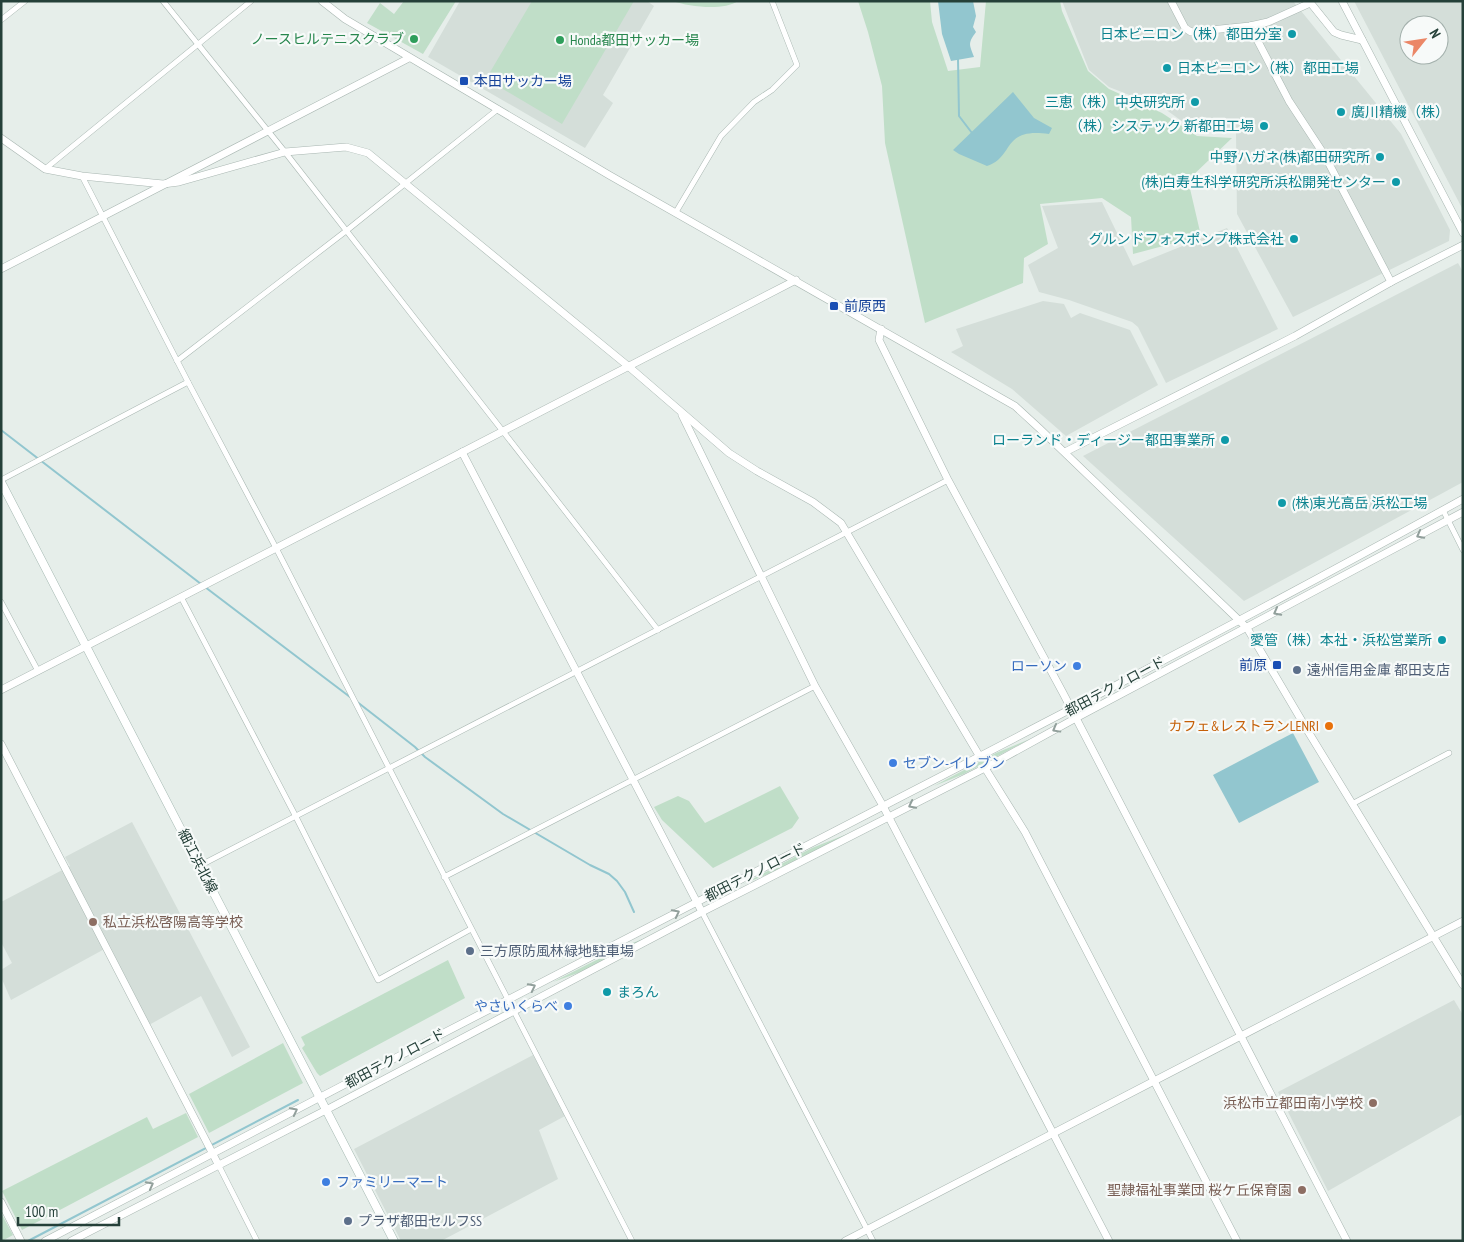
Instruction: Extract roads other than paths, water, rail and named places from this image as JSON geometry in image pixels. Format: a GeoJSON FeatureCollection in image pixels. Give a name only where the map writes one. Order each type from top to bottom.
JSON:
{"type":"FeatureCollection","features":[{"type":"Feature","properties":{"kind":"main road","name":"細江浜北線"},"geometry":{"type":"LineString","coordinates":[[1,481],[394,1241]]}},
{"type":"Feature","properties":{"kind":"street"},"geometry":{"type":"LineString","coordinates":[[1,20],[25,1]]}},
{"type":"Feature","properties":{"kind":"street"},"geometry":{"type":"LineString","coordinates":[[163,1],[285,152],[658,630]]}},
{"type":"Feature","properties":{"kind":"street"},"geometry":{"type":"LineString","coordinates":[[45,169],[251,1]]}},
{"type":"Feature","properties":{"kind":"street"},"geometry":{"type":"LineString","coordinates":[[322,1],[345,19],[409,58],[1015,406],[1248,628],[1352,804],[1463,985]]}},
{"type":"Feature","properties":{"kind":"street"},"geometry":{"type":"LineString","coordinates":[[676,212],[721,136],[754,102],[772,90],[797,65],[772,1]]}},
{"type":"Feature","properties":{"kind":"street"},"geometry":{"type":"LineString","coordinates":[[1171,1],[1189,32],[1250,26],[1276,19],[1310,2],[1334,32],[1362,40]]}},
{"type":"Feature","properties":{"kind":"street"},"geometry":{"type":"LineString","coordinates":[[1342,1],[1463,233]]}},
{"type":"Feature","properties":{"kind":"street"},"geometry":{"type":"LineString","coordinates":[[1250,26],[1289,101],[1325,156],[1391,282]]}},
{"type":"Feature","properties":{"kind":"street"},"geometry":{"type":"LineString","coordinates":[[1,268],[409,58]]}},
{"type":"Feature","properties":{"kind":"street"},"geometry":{"type":"LineString","coordinates":[[177,361],[346,231],[498,109]]}},
{"type":"Feature","properties":{"kind":"street"},"geometry":{"type":"LineString","coordinates":[[1,138],[45,169],[82,176],[163,184],[179,182],[285,152],[346,146],[368,152],[628,366],[729,453],[832,515],[841,523],[980,757]]}},
{"type":"Feature","properties":{"kind":"street"},"geometry":{"type":"LineString","coordinates":[[82,176],[276,548],[632,1241]]}},
{"type":"Feature","properties":{"kind":"street"},"geometry":{"type":"LineString","coordinates":[[1064,452],[1295,336],[1391,282],[1463,246]]}},
{"type":"Feature","properties":{"kind":"street"},"geometry":{"type":"LineString","coordinates":[[1,690],[796,280]]}},
{"type":"Feature","properties":{"kind":"street"},"geometry":{"type":"LineString","coordinates":[[881,329],[878,340],[948,480],[1071,708],[1347,1241]]}},
{"type":"Feature","properties":{"kind":"street"},"geometry":{"type":"LineString","coordinates":[[1,481],[188,382]]}},
{"type":"Feature","properties":{"kind":"street"},"geometry":{"type":"LineString","coordinates":[[680,412],[815,686],[889,817],[1109,1241]]}},
{"type":"Feature","properties":{"kind":"street"},"geometry":{"type":"LineString","coordinates":[[462,452],[873,1241]]}},
{"type":"Feature","properties":{"kind":"street"},"geometry":{"type":"LineString","coordinates":[[200,865],[948,480]]}},
{"type":"Feature","properties":{"kind":"street","name":"都田テクノロード"},"geometry":{"type":"LineString","coordinates":[[45,1241],[213,1152],[980,757],[1463,499]]}},
{"type":"Feature","properties":{"kind":"street"},"geometry":{"type":"LineString","coordinates":[[1443,510],[1463,550]]}},
{"type":"Feature","properties":{"kind":"street","name":"都田テクノロード"},"geometry":{"type":"LineString","coordinates":[[71,1241],[326,1110],[702,912],[985,768],[1463,512]]}},
{"type":"Feature","properties":{"kind":"street"},"geometry":{"type":"LineString","coordinates":[[181,597],[295,815],[378,980],[471,929]]}},
{"type":"Feature","properties":{"kind":"street"},"geometry":{"type":"LineString","coordinates":[[1,602],[38,671]]}},
{"type":"Feature","properties":{"kind":"street"},"geometry":{"type":"LineString","coordinates":[[444,877],[815,686]]}},
{"type":"Feature","properties":{"kind":"street"},"geometry":{"type":"LineString","coordinates":[[1,744],[213,1152],[257,1241]]}},
{"type":"Feature","properties":{"kind":"street"},"geometry":{"type":"LineString","coordinates":[[1352,804],[1449,753]]}},
{"type":"Feature","properties":{"kind":"street"},"geometry":{"type":"LineString","coordinates":[[985,768],[1024,832],[1237,1241]]}},
{"type":"Feature","properties":{"kind":"street"},"geometry":{"type":"LineString","coordinates":[[845,1241],[1463,921]]}},
{"type":"Feature","properties":{"kind":"street"},"geometry":{"type":"LineString","coordinates":[[1,1202],[22,1241]]}},
{"type":"Feature","properties":{"kind":"water"},"geometry":{"type":"Polygon","coordinates":[[[938,1],[973,1],[976,16],[973,27],[976,32],[970,44],[974,57],[951,61],[942,34],[938,1]]]}},
{"type":"Feature","properties":{"kind":"water"},"geometry":{"type":"Polygon","coordinates":[[[1013,92],[1034,118],[1052,128],[1049,134],[1034,133],[1023,135],[1010,144],[996,162],[987,166],[953,150],[1013,92]]]}},
{"type":"Feature","properties":{"kind":"water"},"geometry":{"type":"Polygon","coordinates":[[[1293,733],[1319,782],[1239,823],[1213,775],[1293,733]]]}},
{"type":"Feature","properties":{"kind":"waterway"},"geometry":{"type":"LineString","coordinates":[[958,59],[959,116],[972,133]]}},
{"type":"Feature","properties":{"kind":"waterway"},"geometry":{"type":"LineString","coordinates":[[1,430],[201,584]]}},
{"type":"Feature","properties":{"kind":"waterway"},"geometry":{"type":"LineString","coordinates":[[205,587],[350,697]]}},
{"type":"Feature","properties":{"kind":"waterway"},"geometry":{"type":"LineString","coordinates":[[356,701],[425,757],[503,814],[590,865],[609,874],[625,892],[634,912]]}},
{"type":"Feature","properties":{"kind":"waterway"},"geometry":{"type":"LineString","coordinates":[[28,1241],[298,1100]]}},
{"type":"Feature","properties":{"kind":"place","name":"日本ビニロン（株）都田分室"},"geometry":{"type":"Point","coordinates":[1292,34]}},
{"type":"Feature","properties":{"kind":"place","name":"ノースヒルテニスクラブ"},"geometry":{"type":"Point","coordinates":[414,39]}},
{"type":"Feature","properties":{"kind":"place","name":"Honda都田サッカー場"},"geometry":{"type":"Point","coordinates":[560,40]}},
{"type":"Feature","properties":{"kind":"place","name":"日本ビニロン（株）都田工場"},"geometry":{"type":"Point","coordinates":[1167,68]}},
{"type":"Feature","properties":{"kind":"place","name":"本田サッカー場"},"geometry":{"type":"Point","coordinates":[464,81]}},
{"type":"Feature","properties":{"kind":"place","name":"三恵（株）中央研究所"},"geometry":{"type":"Point","coordinates":[1195,102]}},
{"type":"Feature","properties":{"kind":"place","name":"廣川精機（株）"},"geometry":{"type":"Point","coordinates":[1341,112]}},
{"type":"Feature","properties":{"kind":"place","name":"（株）システック 新都田工場"},"geometry":{"type":"Point","coordinates":[1264,126]}},
{"type":"Feature","properties":{"kind":"place","name":"中野ハガネ(株)都田研究所"},"geometry":{"type":"Point","coordinates":[1380,157]}},
{"type":"Feature","properties":{"kind":"place","name":"(株)白寿生科学研究所浜松開発センター"},"geometry":{"type":"Point","coordinates":[1396,182]}},
{"type":"Feature","properties":{"kind":"place","name":"グルンドフォスポンプ株式会社"},"geometry":{"type":"Point","coordinates":[1294,239]}},
{"type":"Feature","properties":{"kind":"place","name":"前原西"},"geometry":{"type":"Point","coordinates":[834,306]}},
{"type":"Feature","properties":{"kind":"place","name":"ローランド・ディージー都田事業所"},"geometry":{"type":"Point","coordinates":[1225,440]}},
{"type":"Feature","properties":{"kind":"place","name":"(株)東光高岳 浜松工場"},"geometry":{"type":"Point","coordinates":[1282,503]}},
{"type":"Feature","properties":{"kind":"place","name":"愛管（株）本社・浜松営業所"},"geometry":{"type":"Point","coordinates":[1442,640]}},
{"type":"Feature","properties":{"kind":"place","name":"前原"},"geometry":{"type":"Point","coordinates":[1277,665]}},
{"type":"Feature","properties":{"kind":"place","name":"ローソン"},"geometry":{"type":"Point","coordinates":[1077,666]}},
{"type":"Feature","properties":{"kind":"place","name":"遠州信用金庫 都田支店"},"geometry":{"type":"Point","coordinates":[1297,670]}},
{"type":"Feature","properties":{"kind":"place","name":"カフェ&レストランLENRI"},"geometry":{"type":"Point","coordinates":[1329,726]}},
{"type":"Feature","properties":{"kind":"place","name":"セブン-イレブン"},"geometry":{"type":"Point","coordinates":[893,763]}},
{"type":"Feature","properties":{"kind":"place","name":"私立浜松啓陽高等学校"},"geometry":{"type":"Point","coordinates":[93,922]}},
{"type":"Feature","properties":{"kind":"place","name":"三方原防風林緑地駐車場"},"geometry":{"type":"Point","coordinates":[470,951]}},
{"type":"Feature","properties":{"kind":"place","name":"まろん"},"geometry":{"type":"Point","coordinates":[607,992]}},
{"type":"Feature","properties":{"kind":"place","name":"やさいくらべ"},"geometry":{"type":"Point","coordinates":[568,1006]}},
{"type":"Feature","properties":{"kind":"place","name":"浜松市立都田南小学校"},"geometry":{"type":"Point","coordinates":[1373,1103]}},
{"type":"Feature","properties":{"kind":"place","name":"ファミリーマート"},"geometry":{"type":"Point","coordinates":[326,1182]}},
{"type":"Feature","properties":{"kind":"place","name":"聖隷福祉事業団 桜ケ丘保育園"},"geometry":{"type":"Point","coordinates":[1302,1190]}},
{"type":"Feature","properties":{"kind":"place","name":"プラザ都田セルフSS"},"geometry":{"type":"Point","coordinates":[348,1221]}}]}
